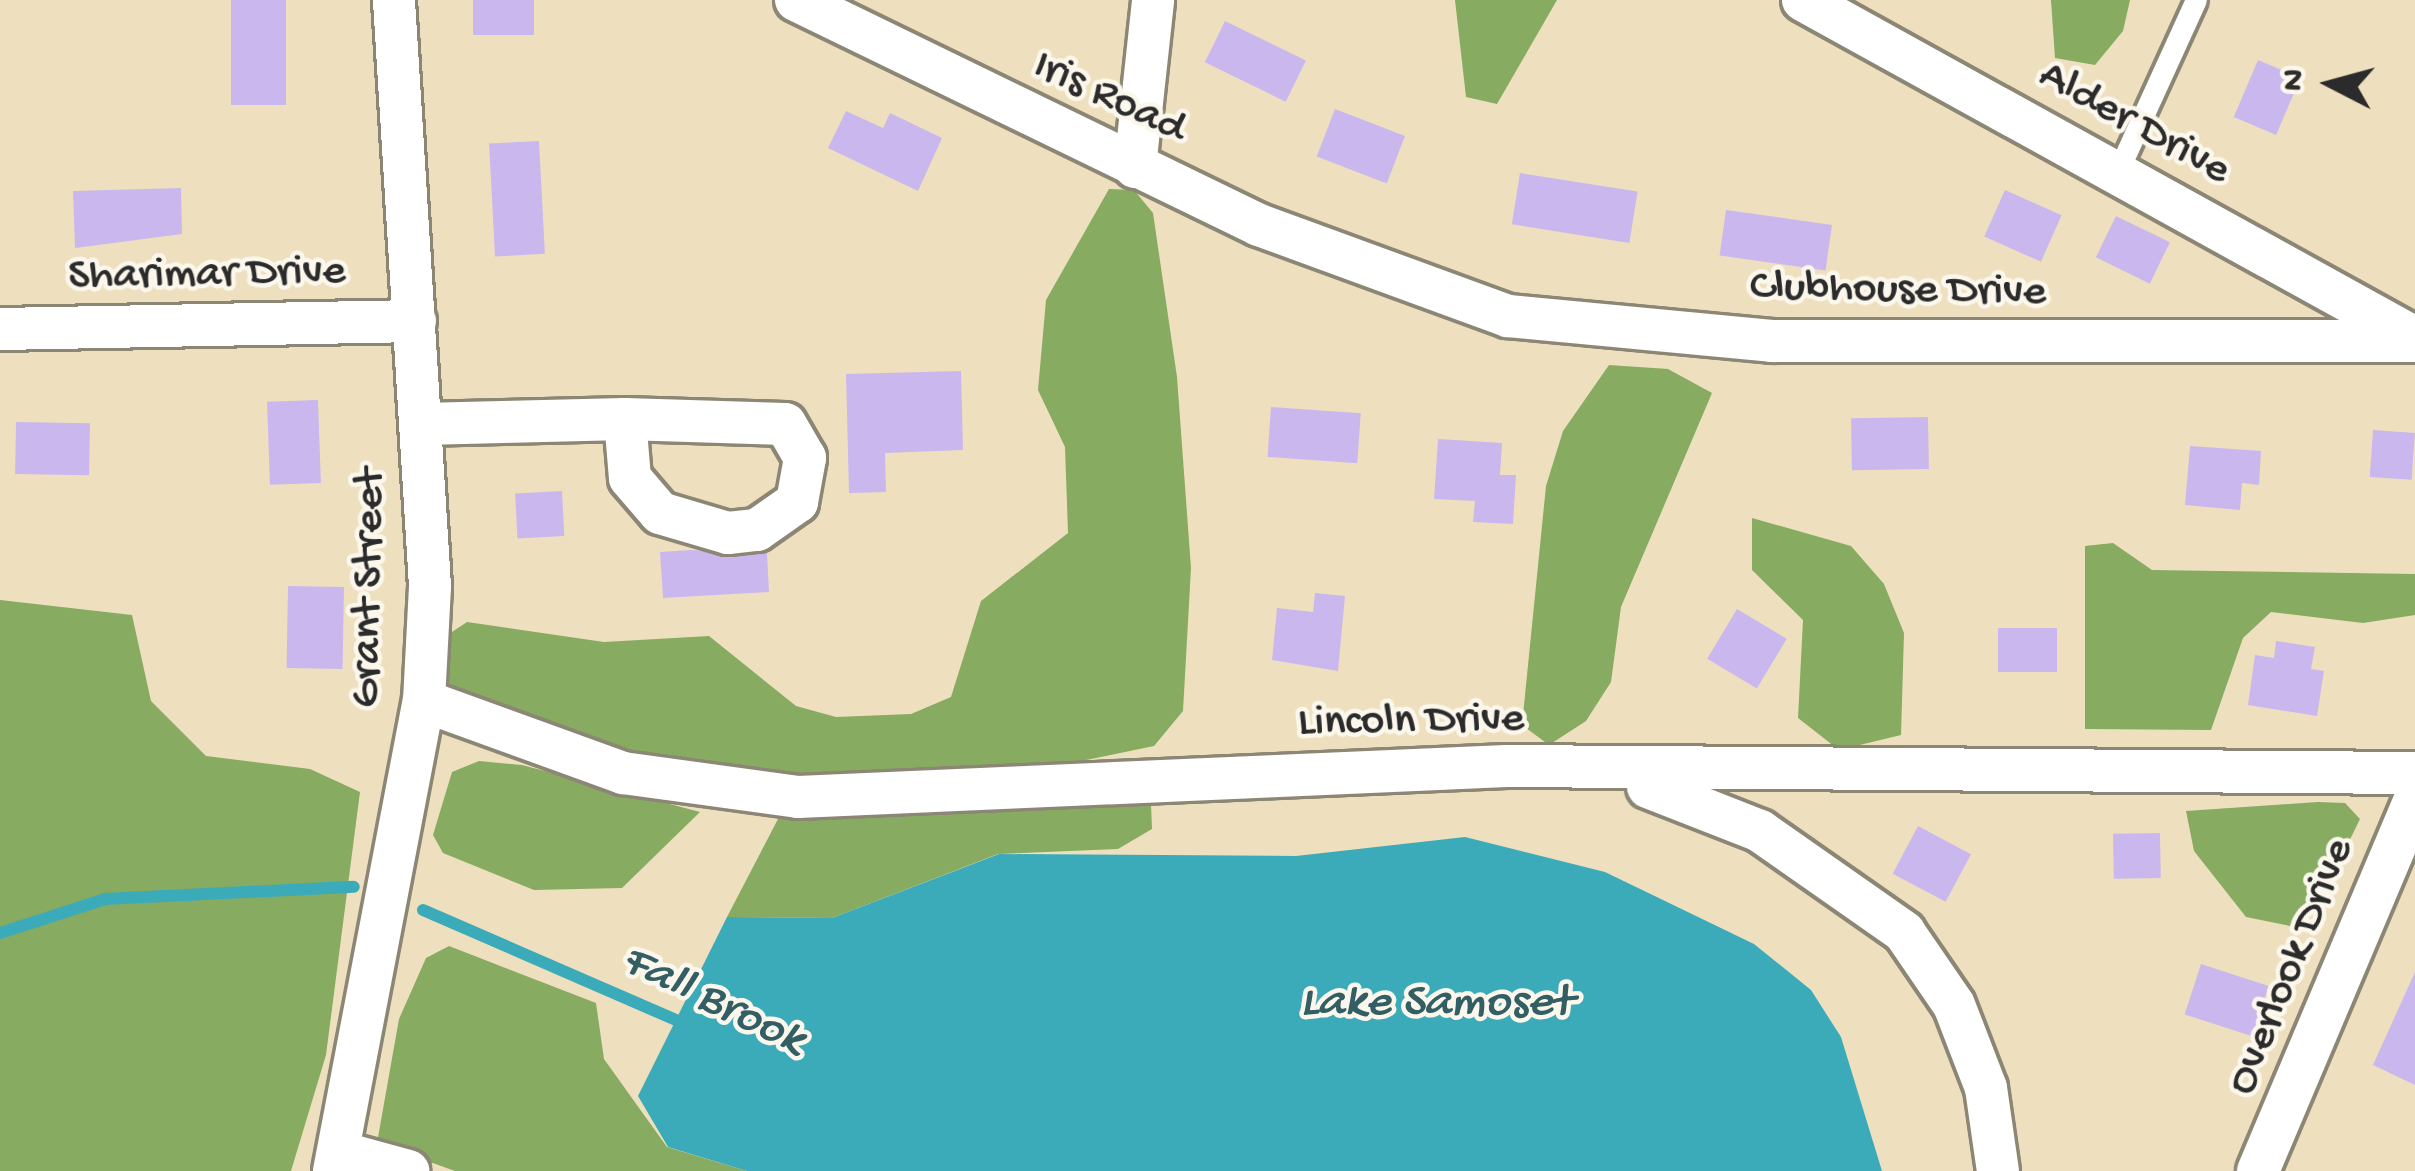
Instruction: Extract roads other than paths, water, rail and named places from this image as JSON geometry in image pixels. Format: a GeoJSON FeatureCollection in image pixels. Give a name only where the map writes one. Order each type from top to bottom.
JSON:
{"type":"FeatureCollection","features":[{"type":"Feature","properties":{"kind":"street","name":"Grant Street"},"geometry":{"type":"LineString","coordinates":[[337,1161],[424,701],[422,424],[394,0]]}},
{"type":"Feature","properties":{"kind":"street","name":"Iris Road"},"geometry":{"type":"LineString","coordinates":[[796,0],[1135,167],[1387,272]]}},
{"type":"Feature","properties":{"kind":"street"},"geometry":{"type":"LineString","coordinates":[[1135,167],[1153,0]]}},
{"type":"Feature","properties":{"kind":"street","name":"Alder Drive"},"geometry":{"type":"LineString","coordinates":[[1803,0],[2415,339]]}},
{"type":"Feature","properties":{"kind":"street","name":"Clubhouse Drive"},"geometry":{"type":"LineString","coordinates":[[1387,272],[1508,316],[1750,340],[2415,339]]}},
{"type":"Feature","properties":{"kind":"street","name":"Sharimar Drive"},"geometry":{"type":"LineString","coordinates":[[0,329],[416,321]]}},
{"type":"Feature","properties":{"kind":"street"},"geometry":{"type":"LineString","coordinates":[[422,424],[625,419]]}},
{"type":"Feature","properties":{"kind":"street","name":"Lincoln Drive"},"geometry":{"type":"LineString","coordinates":[[424,701],[623,772],[798,797],[1506,766],[1594,775],[2415,773]]}},
{"type":"Feature","properties":{"kind":"street"},"geometry":{"type":"LineString","coordinates":[[1594,775],[1680,794],[1760,831],[1904,932],[1954,1005],[1986,1088],[1998,1171]]}},
{"type":"Feature","properties":{"kind":"street","name":"Overlook Drive"},"geometry":{"type":"LineString","coordinates":[[2258,1171],[2415,800]]}},
{"type":"Feature","properties":{"kind":"street"},"geometry":{"type":"LineString","coordinates":[[337,1161],[408,1171]]}},
{"type":"Feature","properties":{"kind":"lane"},"geometry":{"type":"LineString","coordinates":[[2117,173],[2196,0]]}},
{"type":"Feature","properties":{"kind":"water","name":"Lake Samoset"},"geometry":{"type":"Polygon","coordinates":[[[1465,837],[1605,872],[1754,944],[1811,990],[1841,1037],[1882,1171],[747,1171],[668,1147],[638,1096],[727,917],[832,918],[999,854],[1296,856],[1465,837]]]}},
{"type":"Feature","properties":{"kind":"waterway","name":"Fall Brook"},"geometry":{"type":"LineString","coordinates":[[0,933],[105,899],[354,887]]}},
{"type":"Feature","properties":{"kind":"waterway","name":"Fall Brook"},"geometry":{"type":"LineString","coordinates":[[423,910],[687,1025]]}}]}
